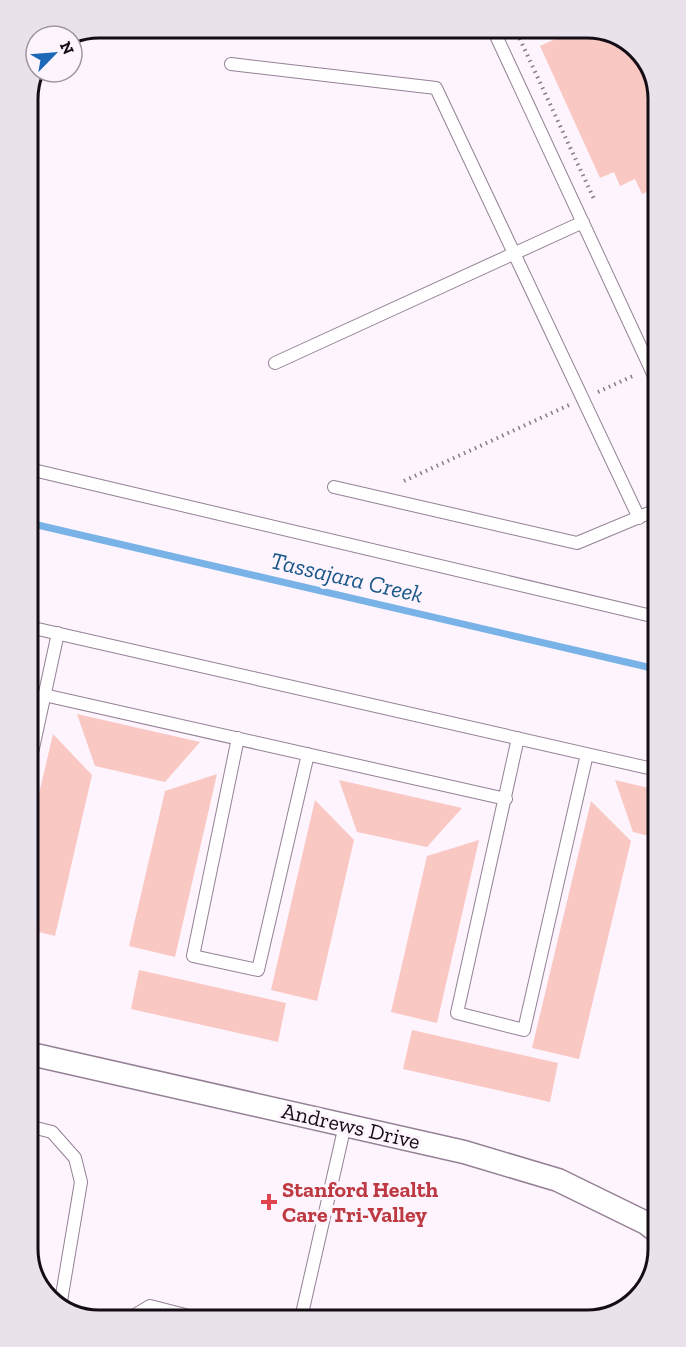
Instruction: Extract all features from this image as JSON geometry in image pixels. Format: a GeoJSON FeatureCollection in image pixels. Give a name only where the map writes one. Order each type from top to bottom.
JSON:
{"type":"FeatureCollection","features":[{"type":"Feature","properties":{"kind":"street","name":"Andrews Drive"},"geometry":{"type":"LineString","coordinates":[[38,1056],[464,1152],[558,1180],[648,1225]]}},
{"type":"Feature","properties":{"kind":"lane"},"geometry":{"type":"LineString","coordinates":[[497,38],[648,362]]}},
{"type":"Feature","properties":{"kind":"lane"},"geometry":{"type":"LineString","coordinates":[[231,64],[436,88],[639,518]]}},
{"type":"Feature","properties":{"kind":"lane"},"geometry":{"type":"LineString","coordinates":[[275,363],[583,222]]}},
{"type":"Feature","properties":{"kind":"lane"},"geometry":{"type":"LineString","coordinates":[[38,471],[648,615]]}},
{"type":"Feature","properties":{"kind":"lane"},"geometry":{"type":"LineString","coordinates":[[334,487],[577,543],[648,514]]}},
{"type":"Feature","properties":{"kind":"lane"},"geometry":{"type":"LineString","coordinates":[[38,629],[648,768]]}},
{"type":"Feature","properties":{"kind":"lane"},"geometry":{"type":"LineString","coordinates":[[38,723],[58,633]]}},
{"type":"Feature","properties":{"kind":"lane"},"geometry":{"type":"LineString","coordinates":[[44,694],[506,799]]}},
{"type":"Feature","properties":{"kind":"lane"},"geometry":{"type":"LineString","coordinates":[[238,738],[193,956],[236,966],[258,970],[308,754]]}},
{"type":"Feature","properties":{"kind":"lane"},"geometry":{"type":"LineString","coordinates":[[518,738],[457,1012],[524,1030],[587,754]]}},
{"type":"Feature","properties":{"kind":"lane"},"geometry":{"type":"LineString","coordinates":[[303,1309],[345,1125]]}},
{"type":"Feature","properties":{"kind":"lane"},"geometry":{"type":"LineString","coordinates":[[38,1128],[52,1132],[75,1158],[81,1182],[62,1297]]}},
{"type":"Feature","properties":{"kind":"lane"},"geometry":{"type":"LineString","coordinates":[[145,1309],[150,1306],[162,1309]]}},
{"type":"Feature","properties":{"kind":"path"},"geometry":{"type":"LineString","coordinates":[[522,38],[596,204]]}},
{"type":"Feature","properties":{"kind":"path"},"geometry":{"type":"LineString","coordinates":[[404,481],[583,399],[648,375]]}},
{"type":"Feature","properties":{"kind":"building"},"geometry":{"type":"Polygon","coordinates":[[[557,38],[599,39],[621,48],[636,61],[644,75],[647,87],[648,192],[642,194],[635,179],[620,186],[614,172],[600,178],[540,46],[557,38]]]}},
{"type":"Feature","properties":{"kind":"building"},"geometry":{"type":"Polygon","coordinates":[[[77,714],[200,742],[165,782],[95,766],[77,714]]]}},
{"type":"Feature","properties":{"kind":"building"},"geometry":{"type":"Polygon","coordinates":[[[53,734],[92,775],[55,936],[38,932],[38,798],[53,734]]]}},
{"type":"Feature","properties":{"kind":"building"},"geometry":{"type":"Polygon","coordinates":[[[217,774],[175,957],[129,946],[165,791],[217,774]]]}},
{"type":"Feature","properties":{"kind":"building"},"geometry":{"type":"Polygon","coordinates":[[[339,780],[462,808],[427,847],[357,832],[339,780]]]}},
{"type":"Feature","properties":{"kind":"building"},"geometry":{"type":"Polygon","coordinates":[[[615,780],[648,788],[648,836],[633,832],[615,780]]]}},
{"type":"Feature","properties":{"kind":"building"},"geometry":{"type":"Polygon","coordinates":[[[315,800],[354,840],[317,1001],[271,990],[315,800]]]}},
{"type":"Feature","properties":{"kind":"building"},"geometry":{"type":"Polygon","coordinates":[[[591,801],[631,841],[579,1059],[532,1048],[591,801]]]}},
{"type":"Feature","properties":{"kind":"building"},"geometry":{"type":"Polygon","coordinates":[[[479,840],[437,1023],[391,1012],[427,856],[479,840]]]}},
{"type":"Feature","properties":{"kind":"building"},"geometry":{"type":"Polygon","coordinates":[[[139,970],[286,1003],[278,1042],[131,1009],[139,970]]]}},
{"type":"Feature","properties":{"kind":"building"},"geometry":{"type":"Polygon","coordinates":[[[412,1030],[558,1063],[550,1102],[403,1069],[412,1030]]]}},
{"type":"Feature","properties":{"kind":"waterway","name":"Tassajara Creek"},"geometry":{"type":"LineString","coordinates":[[38,525],[648,667]]}},
{"type":"Feature","properties":{"kind":"place","name":"Stanford Health Care Tri-Valley"},"geometry":{"type":"Point","coordinates":[269,1202]}}]}
